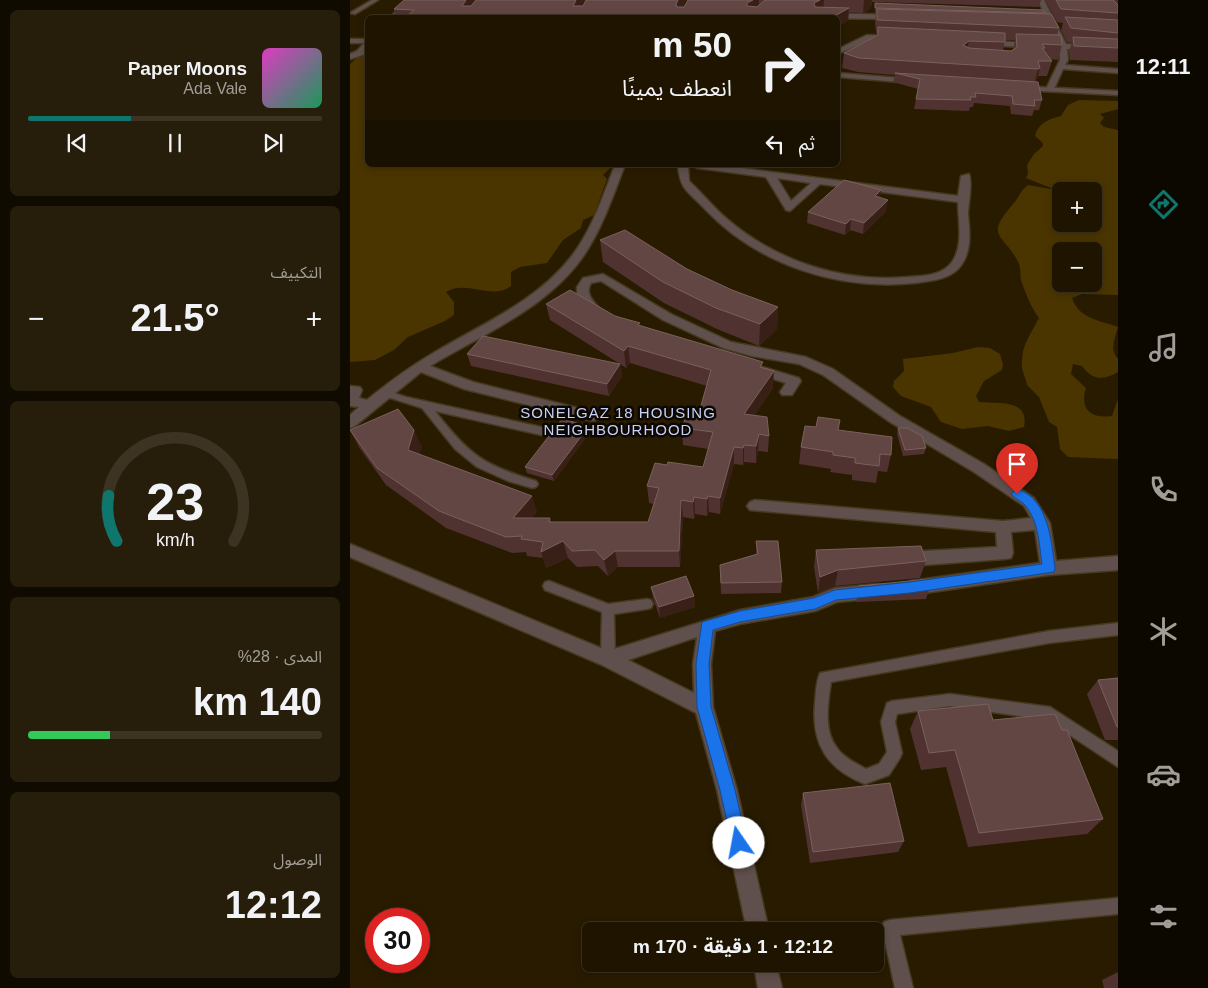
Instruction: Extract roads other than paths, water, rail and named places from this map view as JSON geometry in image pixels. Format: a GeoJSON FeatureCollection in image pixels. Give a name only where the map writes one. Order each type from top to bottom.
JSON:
{"type":"FeatureCollection","features":[{"type":"Feature","properties":{"kind":"street"},"geometry":{"type":"LineString","coordinates":[[396,15],[410,0]]}},
{"type":"Feature","properties":{"kind":"street"},"geometry":{"type":"LineString","coordinates":[[1041,0],[1063,46],[1064,60],[1050,89]]}},
{"type":"Feature","properties":{"kind":"street"},"geometry":{"type":"LineString","coordinates":[[840,16],[903,18]]}},
{"type":"Feature","properties":{"kind":"street"},"geometry":{"type":"LineString","coordinates":[[1042,23],[1063,26]]}},
{"type":"Feature","properties":{"kind":"street"},"geometry":{"type":"LineString","coordinates":[[840,51],[870,37],[900,39]]}},
{"type":"Feature","properties":{"kind":"street"},"geometry":{"type":"LineString","coordinates":[[978,42],[1118,49]]}},
{"type":"Feature","properties":{"kind":"street"},"geometry":{"type":"LineString","coordinates":[[1007,44],[1007,52]]}},
{"type":"Feature","properties":{"kind":"street"},"geometry":{"type":"LineString","coordinates":[[350,55],[364,53]]}},
{"type":"Feature","properties":{"kind":"street"},"geometry":{"type":"LineString","coordinates":[[1060,67],[1118,70]]}},
{"type":"Feature","properties":{"kind":"street"},"geometry":{"type":"LineString","coordinates":[[840,75],[927,82]]}},
{"type":"Feature","properties":{"kind":"street"},"geometry":{"type":"LineString","coordinates":[[1013,87],[1118,93]]}},
{"type":"Feature","properties":{"kind":"street"},"geometry":{"type":"LineString","coordinates":[[350,423],[369,405],[420,367],[542,294],[573,262],[584,247],[619,167]]}},
{"type":"Feature","properties":{"kind":"street"},"geometry":{"type":"LineString","coordinates":[[682,167],[684,182],[724,221],[755,243],[784,258],[824,274],[873,283],[941,276],[956,264],[963,249],[965,236],[962,227],[962,200],[966,176]]}},
{"type":"Feature","properties":{"kind":"street"},"geometry":{"type":"LineString","coordinates":[[713,167],[962,200]]}},
{"type":"Feature","properties":{"kind":"street"},"geometry":{"type":"LineString","coordinates":[[770,174],[790,208],[818,181]]}},
{"type":"Feature","properties":{"kind":"street"},"geometry":{"type":"LineString","coordinates":[[606,320],[592,309],[583,297],[583,288],[588,280],[603,277],[666,317],[727,345],[752,352],[802,360],[828,372],[895,419],[940,444],[1029,502],[1042,523],[1049,568]]}},
{"type":"Feature","properties":{"kind":"street"},"geometry":{"type":"LineString","coordinates":[[739,364],[794,381],[788,392]]}},
{"type":"Feature","properties":{"kind":"street"},"geometry":{"type":"LineString","coordinates":[[420,367],[469,386],[593,416]]}},
{"type":"Feature","properties":{"kind":"street"},"geometry":{"type":"LineString","coordinates":[[350,398],[369,405]]}},
{"type":"Feature","properties":{"kind":"street"},"geometry":{"type":"LineString","coordinates":[[755,506],[1003,527],[1042,523]]}},
{"type":"Feature","properties":{"kind":"street"},"geometry":{"type":"LineString","coordinates":[[924,558],[1005,552],[1003,527]]}},
{"type":"Feature","properties":{"kind":"street"},"geometry":{"type":"LineString","coordinates":[[350,550],[608,659],[704,707]]}},
{"type":"Feature","properties":{"kind":"street"},"geometry":{"type":"LineString","coordinates":[[608,659],[707,626],[740,617],[815,604],[835,595],[910,588],[1049,568],[1118,563]]}},
{"type":"Feature","properties":{"kind":"street"},"geometry":{"type":"LineString","coordinates":[[707,626],[702,664],[704,707],[727,790],[756,922]]}},
{"type":"Feature","properties":{"kind":"street"},"geometry":{"type":"LineString","coordinates":[[767,972],[770,988]]}},
{"type":"Feature","properties":{"kind":"lane"},"geometry":{"type":"LineString","coordinates":[[351,14],[362,6],[376,0]]}},
{"type":"Feature","properties":{"kind":"lane"},"geometry":{"type":"LineString","coordinates":[[350,7],[362,6]]}},
{"type":"Feature","properties":{"kind":"lane"},"geometry":{"type":"LineString","coordinates":[[1038,11],[1047,11]]}},
{"type":"Feature","properties":{"kind":"lane"},"geometry":{"type":"LineString","coordinates":[[350,41],[365,42]]}},
{"type":"Feature","properties":{"kind":"lane"},"geometry":{"type":"LineString","coordinates":[[385,393],[424,404],[546,432]]}},
{"type":"Feature","properties":{"kind":"lane"},"geometry":{"type":"LineString","coordinates":[[424,404],[457,447],[469,457],[500,476],[532,484]]}},
{"type":"Feature","properties":{"kind":"lane"},"geometry":{"type":"LineString","coordinates":[[549,586],[608,609],[647,604]]}},
{"type":"Feature","properties":{"kind":"lane"},"geometry":{"type":"LineString","coordinates":[[608,609],[608,659]]}},
{"type":"Feature","properties":{"kind":"lane"},"geometry":{"type":"LineString","coordinates":[[1118,629],[1049,637],[825,677],[820,714],[823,733],[831,754],[865,777],[884,770],[895,753],[888,722],[892,708],[950,700],[1050,714],[1118,760]]}},
{"type":"Feature","properties":{"kind":"lane"},"geometry":{"type":"LineString","coordinates":[[904,988],[890,928],[1118,906]]}},
{"type":"Feature","properties":{"kind":"district","name":"SONELGAZ 18 HOUSING NEIGHBOURHOOD"},"geometry":{"type":"Point","coordinates":[618,422]}}]}
